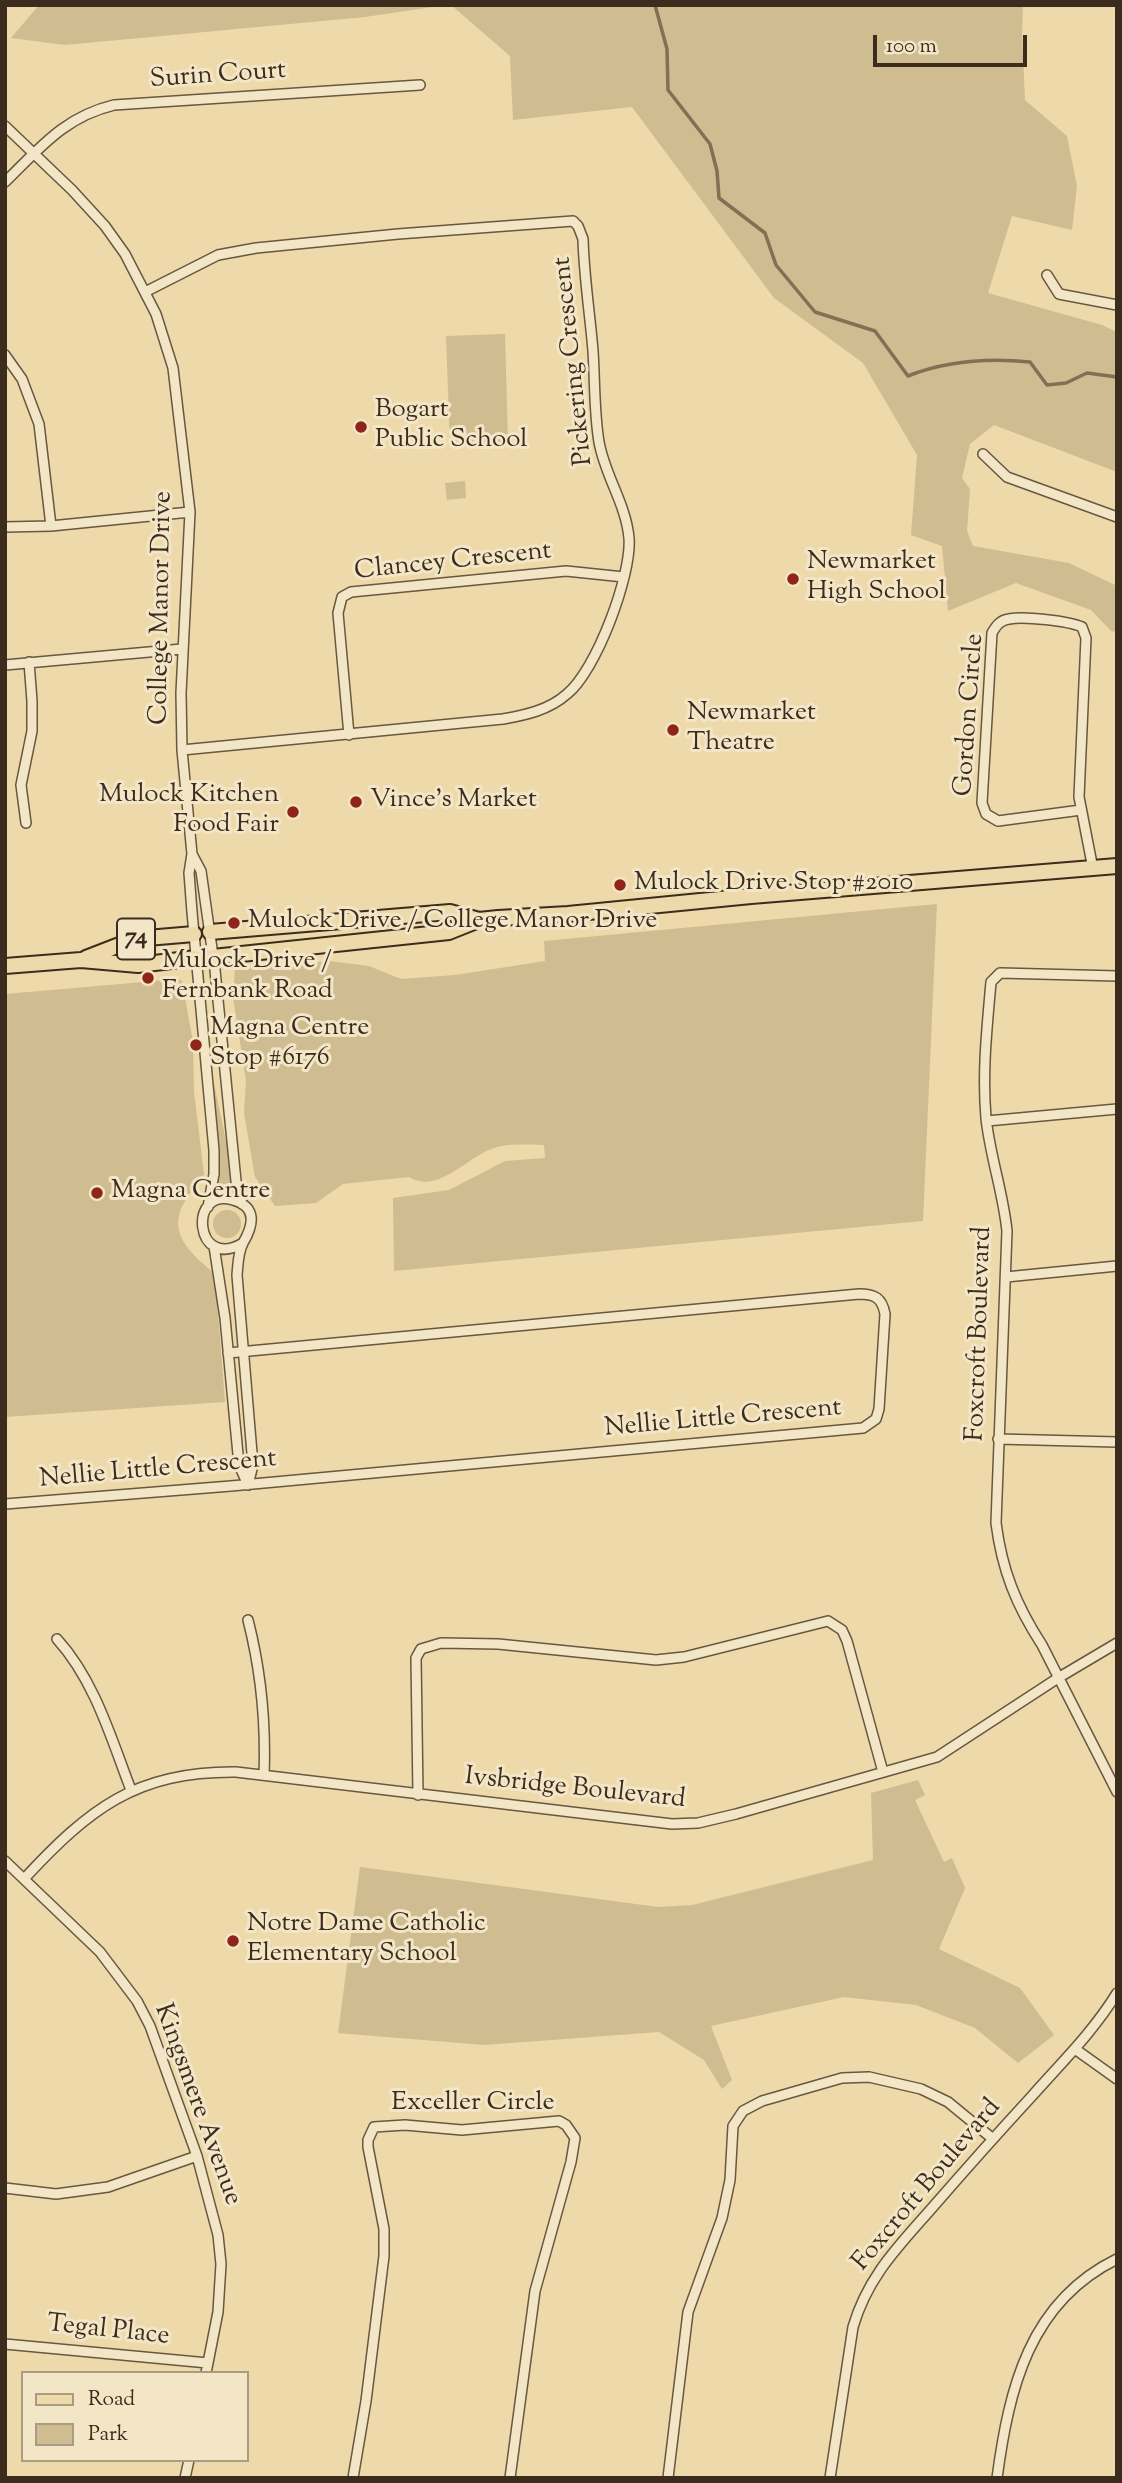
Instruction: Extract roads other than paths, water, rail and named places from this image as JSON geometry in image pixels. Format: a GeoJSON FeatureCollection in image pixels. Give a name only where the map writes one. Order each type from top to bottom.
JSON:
{"type":"FeatureCollection","features":[{"type":"Feature","properties":{"kind":"main road"},"geometry":{"type":"LineString","coordinates":[[213,957],[449,932],[479,920],[1117,866]]}},
{"type":"Feature","properties":{"kind":"main road"},"geometry":{"type":"LineString","coordinates":[[210,932],[450,912],[479,920]]}},
{"type":"Feature","properties":{"kind":"main road","name":"74"},"geometry":{"type":"LineString","coordinates":[[81,960],[135,939],[194,934]]}},
{"type":"Feature","properties":{"kind":"main road","name":"74"},"geometry":{"type":"LineString","coordinates":[[5,966],[81,960],[138,965],[196,958]]}},
{"type":"Feature","properties":{"kind":"street","name":"Surin Court"},"geometry":{"type":"LineString","coordinates":[[5,182],[32,152],[69,123],[98,109],[114,105],[420,85]]}},
{"type":"Feature","properties":{"kind":"street","name":"College Manor Drive"},"geometry":{"type":"LineString","coordinates":[[5,126],[72,190],[105,226],[125,254],[156,314],[173,368],[190,512],[182,649],[182,750],[192,854],[189,873],[194,934],[215,1150],[208,1207]]}},
{"type":"Feature","properties":{"kind":"street","name":"Pickering Crescent"},"geometry":{"type":"LineString","coordinates":[[145,292],[218,256],[246,250],[398,234],[573,221],[583,239],[599,442],[608,475],[621,502],[629,537],[630,555],[624,577],[598,648],[582,679],[567,695],[551,705],[529,714],[503,719],[182,750]]}},
{"type":"Feature","properties":{"kind":"street"},"geometry":{"type":"LineString","coordinates":[[1047,275],[1059,294],[1117,305]]}},
{"type":"Feature","properties":{"kind":"street"},"geometry":{"type":"LineString","coordinates":[[5,355],[22,379],[39,424],[51,526]]}},
{"type":"Feature","properties":{"kind":"street"},"geometry":{"type":"LineString","coordinates":[[983,454],[1007,477],[1117,517]]}},
{"type":"Feature","properties":{"kind":"street"},"geometry":{"type":"LineString","coordinates":[[5,527],[51,526],[190,512]]}},
{"type":"Feature","properties":{"kind":"street","name":"Clancey Crescent"},"geometry":{"type":"LineString","coordinates":[[349,735],[338,613],[342,597],[351,592],[566,571],[624,577]]}},
{"type":"Feature","properties":{"kind":"street","name":"Gordon Circle"},"geometry":{"type":"LineString","coordinates":[[1081,810],[998,821],[986,814],[982,803],[992,633],[998,624],[1008,619],[1071,622],[1082,627],[1086,638],[1079,797],[1093,869]]}},
{"type":"Feature","properties":{"kind":"street"},"geometry":{"type":"LineString","coordinates":[[5,665],[182,649]]}},
{"type":"Feature","properties":{"kind":"street"},"geometry":{"type":"LineString","coordinates":[[26,823],[21,785],[32,731],[29,663]]}},
{"type":"Feature","properties":{"kind":"street","name":"College Manor Drive"},"geometry":{"type":"LineString","coordinates":[[192,854],[201,871],[210,932],[236,1181],[242,1204]]}},
{"type":"Feature","properties":{"kind":"street","name":"Foxcroft Boulevard"},"geometry":{"type":"LineString","coordinates":[[1117,976],[1000,973],[991,982],[984,1070],[987,1121],[1007,1230],[996,1523],[1000,1557],[1022,1612],[1117,1792]]}},
{"type":"Feature","properties":{"kind":"street"},"geometry":{"type":"LineString","coordinates":[[987,1121],[1117,1109]]}},
{"type":"Feature","properties":{"kind":"street"},"geometry":{"type":"LineString","coordinates":[[220,1199],[235,1200],[242,1204],[249,1212],[252,1225],[248,1238],[229,1249],[214,1246],[202,1230],[202,1217],[208,1207],[220,1199]]}},
{"type":"Feature","properties":{"kind":"street"},"geometry":{"type":"LineString","coordinates":[[243,1243],[237,1275],[253,1465],[248,1485]]}},
{"type":"Feature","properties":{"kind":"street"},"geometry":{"type":"LineString","coordinates":[[214,1246],[220,1276],[239,1465],[248,1485]]}},
{"type":"Feature","properties":{"kind":"street"},"geometry":{"type":"LineString","coordinates":[[1006,1278],[1117,1266]]}},
{"type":"Feature","properties":{"kind":"street","name":"Nellie Little Crescent"},"geometry":{"type":"LineString","coordinates":[[5,1504],[248,1485],[863,1428],[876,1419],[879,1409],[885,1314],[881,1301],[876,1296],[859,1294],[228,1353]]}},
{"type":"Feature","properties":{"kind":"street"},"geometry":{"type":"LineString","coordinates":[[998,1439],[1117,1442]]}},
{"type":"Feature","properties":{"kind":"street"},"geometry":{"type":"LineString","coordinates":[[248,1620],[258,1666],[265,1742],[264,1775]]}},
{"type":"Feature","properties":{"kind":"street"},"geometry":{"type":"LineString","coordinates":[[418,1795],[416,1658],[421,1649],[428,1646],[441,1643],[498,1644],[656,1660],[684,1657],[828,1621],[842,1630],[847,1641],[883,1772]]}},
{"type":"Feature","properties":{"kind":"street"},"geometry":{"type":"LineString","coordinates":[[57,1639],[82,1670],[101,1710],[131,1790]]}},
{"type":"Feature","properties":{"kind":"street","name":"Ivsbridge Boulevard"},"geometry":{"type":"LineString","coordinates":[[24,1879],[81,1821],[131,1790],[208,1772],[264,1775],[672,1824],[698,1823],[937,1757],[1117,1643]]}},
{"type":"Feature","properties":{"kind":"street","name":"Kingsmere Avenue"},"geometry":{"type":"LineString","coordinates":[[5,1861],[100,1952],[137,2001],[150,2026],[197,2156],[213,2210],[221,2264],[218,2312],[207,2368]]}},
{"type":"Feature","properties":{"kind":"street","name":"Foxcroft Boulevard"},"geometry":{"type":"LineString","coordinates":[[830,2478],[853,2327],[872,2281],[892,2254],[1099,2021],[1117,1993]]}},
{"type":"Feature","properties":{"kind":"street"},"geometry":{"type":"LineString","coordinates":[[1075,2049],[1117,2079]]}},
{"type":"Feature","properties":{"kind":"street"},"geometry":{"type":"LineString","coordinates":[[668,2478],[688,2312],[722,2218],[730,2180],[733,2126],[743,2110],[762,2101],[842,2078],[869,2077],[921,2089],[948,2102],[993,2139]]}},
{"type":"Feature","properties":{"kind":"street","name":"Exceller Circle"},"geometry":{"type":"LineString","coordinates":[[353,2478],[366,2401],[384,2256],[384,2229],[368,2147],[374,2127],[405,2125],[462,2130],[559,2121],[566,2125],[575,2138],[571,2162],[535,2291],[510,2478]]}},
{"type":"Feature","properties":{"kind":"street"},"geometry":{"type":"LineString","coordinates":[[5,2188],[56,2194],[98,2189],[197,2156]]}},
{"type":"Feature","properties":{"kind":"street"},"geometry":{"type":"LineString","coordinates":[[998,2478],[1016,2381],[1037,2331],[1052,2310],[1082,2281],[1117,2259]]}},
{"type":"Feature","properties":{"kind":"street","name":"Tegal Place"},"geometry":{"type":"LineString","coordinates":[[5,2344],[207,2368]]}},
{"type":"Feature","properties":{"kind":"waterway"},"geometry":{"type":"LineString","coordinates":[[655,5],[667,49],[668,90],[710,144],[717,171],[719,198],[765,233],[776,265],[815,312],[875,331],[908,376],[952,364],[999,360],[1030,362],[1047,385],[1066,383],[1087,373],[1117,377]]}},
{"type":"Feature","properties":{"kind":"place","name":"Bogart Public School"},"geometry":{"type":"Point","coordinates":[361,427]}},
{"type":"Feature","properties":{"kind":"place","name":"Newmarket High School"},"geometry":{"type":"Point","coordinates":[793,579]}},
{"type":"Feature","properties":{"kind":"place","name":"Newmarket Theatre"},"geometry":{"type":"Point","coordinates":[673,730]}},
{"type":"Feature","properties":{"kind":"place","name":"Vince's Market"},"geometry":{"type":"Point","coordinates":[356,802]}},
{"type":"Feature","properties":{"kind":"place","name":"Mulock Kitchen Food Fair"},"geometry":{"type":"Point","coordinates":[293,812]}},
{"type":"Feature","properties":{"kind":"place","name":"Mulock Drive Stop #2010"},"geometry":{"type":"Point","coordinates":[620,885]}},
{"type":"Feature","properties":{"kind":"place","name":"Mulock Drive / College Manor Drive"},"geometry":{"type":"Point","coordinates":[234,923]}},
{"type":"Feature","properties":{"kind":"place","name":"Mulock Drive / Fernbank Road"},"geometry":{"type":"Point","coordinates":[148,978]}},
{"type":"Feature","properties":{"kind":"place","name":"Magna Centre Stop #6176"},"geometry":{"type":"Point","coordinates":[196,1045]}},
{"type":"Feature","properties":{"kind":"place","name":"Magna Centre"},"geometry":{"type":"Point","coordinates":[97,1193]}},
{"type":"Feature","properties":{"kind":"place","name":"Notre Dame Catholic Elementary School"},"geometry":{"type":"Point","coordinates":[233,1941]}}]}
